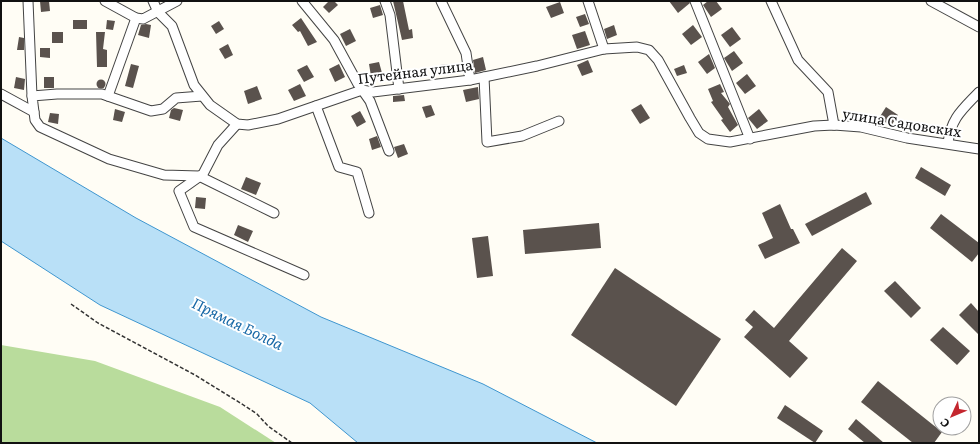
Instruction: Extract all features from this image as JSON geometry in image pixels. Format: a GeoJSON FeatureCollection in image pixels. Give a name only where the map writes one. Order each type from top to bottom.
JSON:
{"type":"FeatureCollection","features":[{"type":"Feature","properties":{"kind":"street"},"geometry":{"type":"LineString","coordinates":[[28,1],[32,96],[35,120],[40,127],[109,159],[164,175],[200,176],[274,213]]}},
{"type":"Feature","properties":{"kind":"street"},"geometry":{"type":"LineString","coordinates":[[105,1],[136,18],[143,19],[176,1]]}},
{"type":"Feature","properties":{"kind":"street"},"geometry":{"type":"LineString","coordinates":[[153,1],[158,12],[172,26],[188,73],[194,85],[210,105],[237,124],[218,145],[203,174],[179,191],[194,227],[304,275]]}},
{"type":"Feature","properties":{"kind":"street"},"geometry":{"type":"LineString","coordinates":[[302,1],[334,40],[362,90],[370,101],[389,151]]}},
{"type":"Feature","properties":{"kind":"street"},"geometry":{"type":"LineString","coordinates":[[385,1],[390,15],[399,89]]}},
{"type":"Feature","properties":{"kind":"street"},"geometry":{"type":"LineString","coordinates":[[441,1],[466,53],[470,80]]}},
{"type":"Feature","properties":{"kind":"street"},"geometry":{"type":"LineString","coordinates":[[588,1],[604,49]]}},
{"type":"Feature","properties":{"kind":"street"},"geometry":{"type":"LineString","coordinates":[[695,1],[750,138]]}},
{"type":"Feature","properties":{"kind":"street"},"geometry":{"type":"LineString","coordinates":[[771,1],[798,60],[828,92],[834,125]]}},
{"type":"Feature","properties":{"kind":"street"},"geometry":{"type":"LineString","coordinates":[[931,1],[979,27]]}},
{"type":"Feature","properties":{"kind":"street"},"geometry":{"type":"LineString","coordinates":[[108,96],[136,18]]}},
{"type":"Feature","properties":{"kind":"street","name":"Путейная улица"},"geometry":{"type":"LineString","coordinates":[[237,124],[248,125],[278,119],[362,90],[373,92],[470,80],[537,66],[604,49],[637,47],[649,50],[658,60],[699,133],[708,139],[730,142],[750,138]]}},
{"type":"Feature","properties":{"kind":"street"},"geometry":{"type":"LineString","coordinates":[[484,77],[487,142],[522,136],[558,121]]}},
{"type":"Feature","properties":{"kind":"street"},"geometry":{"type":"LineString","coordinates":[[948,143],[949,129],[953,119],[979,92]]}},
{"type":"Feature","properties":{"kind":"street"},"geometry":{"type":"LineString","coordinates":[[1,94],[34,112]]}},
{"type":"Feature","properties":{"kind":"street"},"geometry":{"type":"LineString","coordinates":[[32,96],[57,94],[102,94],[120,102],[151,111],[162,108],[176,98],[202,96]]}},
{"type":"Feature","properties":{"kind":"street"},"geometry":{"type":"LineString","coordinates":[[316,106],[339,167],[357,172],[370,213]]}},
{"type":"Feature","properties":{"kind":"street","name":"улица Садовских"},"geometry":{"type":"LineString","coordinates":[[750,138],[814,126],[834,125],[861,127],[907,138],[948,143],[979,149]]}},
{"type":"Feature","properties":{"kind":"path"},"geometry":{"type":"LineString","coordinates":[[71,304],[98,323],[195,375],[242,404],[257,414],[268,426],[292,443]]}},
{"type":"Feature","properties":{"kind":"green space"},"geometry":{"type":"Polygon","coordinates":[[[1,345],[95,361],[220,407],[276,443],[1,443],[1,345]]]}},
{"type":"Feature","properties":{"kind":"water","name":"Прямая Болда"},"geometry":{"type":"Polygon","coordinates":[[[1,138],[136,218],[321,317],[483,384],[597,443],[358,443],[310,403],[100,305],[1,241],[1,138]]]}},
{"type":"Feature","properties":{"kind":"building"},"geometry":{"type":"Polygon","coordinates":[[[40,1],[49,1],[50,11],[41,12],[40,1]]]}},
{"type":"Feature","properties":{"kind":"building"},"geometry":{"type":"Polygon","coordinates":[[[329,1],[334,1],[338,5],[329,13],[323,7],[329,1]]]}},
{"type":"Feature","properties":{"kind":"building"},"geometry":{"type":"Polygon","coordinates":[[[393,1],[403,1],[409,30],[412,29],[413,38],[402,40],[393,1]]]}},
{"type":"Feature","properties":{"kind":"building"},"geometry":{"type":"Polygon","coordinates":[[[669,1],[689,1],[690,3],[678,13],[669,1]]]}},
{"type":"Feature","properties":{"kind":"building"},"geometry":{"type":"Polygon","coordinates":[[[708,1],[716,1],[722,9],[711,17],[703,5],[708,1]]]}},
{"type":"Feature","properties":{"kind":"building"},"geometry":{"type":"Polygon","coordinates":[[[560,2],[564,13],[551,18],[546,7],[560,2]]]}},
{"type":"Feature","properties":{"kind":"building"},"geometry":{"type":"Polygon","coordinates":[[[380,5],[383,15],[373,18],[370,8],[380,5]]]}},
{"type":"Feature","properties":{"kind":"building"},"geometry":{"type":"Polygon","coordinates":[[[585,14],[589,24],[580,27],[576,17],[585,14]]]}},
{"type":"Feature","properties":{"kind":"building"},"geometry":{"type":"Polygon","coordinates":[[[301,18],[317,42],[308,46],[300,31],[298,32],[292,25],[301,18]]]}},
{"type":"Feature","properties":{"kind":"building"},"geometry":{"type":"Polygon","coordinates":[[[73,20],[87,20],[87,29],[73,29],[73,20]]]}},
{"type":"Feature","properties":{"kind":"building"},"geometry":{"type":"Polygon","coordinates":[[[107,20],[115,21],[113,30],[106,29],[107,20]]]}},
{"type":"Feature","properties":{"kind":"building"},"geometry":{"type":"Polygon","coordinates":[[[219,21],[224,29],[216,34],[211,26],[219,21]]]}},
{"type":"Feature","properties":{"kind":"building"},"geometry":{"type":"Polygon","coordinates":[[[141,25],[151,25],[149,38],[138,35],[141,25]]]}},
{"type":"Feature","properties":{"kind":"building"},"geometry":{"type":"Polygon","coordinates":[[[614,25],[617,35],[607,39],[604,29],[614,25]]]}},
{"type":"Feature","properties":{"kind":"building"},"geometry":{"type":"Polygon","coordinates":[[[693,25],[702,37],[691,45],[682,34],[693,25]]]}},
{"type":"Feature","properties":{"kind":"building"},"geometry":{"type":"Polygon","coordinates":[[[732,27],[741,39],[730,47],[721,35],[732,27]]]}},
{"type":"Feature","properties":{"kind":"building"},"geometry":{"type":"Polygon","coordinates":[[[350,29],[356,41],[346,46],[340,34],[350,29]]]}},
{"type":"Feature","properties":{"kind":"building"},"geometry":{"type":"Polygon","coordinates":[[[585,31],[590,45],[577,49],[572,35],[585,31]]]}},
{"type":"Feature","properties":{"kind":"building"},"geometry":{"type":"Polygon","coordinates":[[[52,32],[63,32],[63,43],[52,43],[52,32]]]}},
{"type":"Feature","properties":{"kind":"building"},"geometry":{"type":"Polygon","coordinates":[[[96,32],[105,32],[103,49],[107,50],[107,67],[97,67],[96,32]]]}},
{"type":"Feature","properties":{"kind":"building"},"geometry":{"type":"Polygon","coordinates":[[[19,37],[24,38],[24,50],[17,50],[19,37]]]}},
{"type":"Feature","properties":{"kind":"building"},"geometry":{"type":"Polygon","coordinates":[[[228,44],[233,55],[225,59],[219,49],[228,44]]]}},
{"type":"Feature","properties":{"kind":"building"},"geometry":{"type":"Polygon","coordinates":[[[40,48],[50,48],[50,58],[40,57],[40,48]]]}},
{"type":"Feature","properties":{"kind":"building"},"geometry":{"type":"Polygon","coordinates":[[[734,51],[743,63],[732,71],[724,58],[734,51]]]}},
{"type":"Feature","properties":{"kind":"building"},"geometry":{"type":"Polygon","coordinates":[[[709,54],[715,68],[707,74],[698,62],[709,54]]]}},
{"type":"Feature","properties":{"kind":"building"},"geometry":{"type":"Polygon","coordinates":[[[483,57],[486,70],[475,73],[473,60],[483,57]]]}},
{"type":"Feature","properties":{"kind":"building"},"geometry":{"type":"Polygon","coordinates":[[[588,60],[593,72],[582,76],[577,65],[588,60]]]}},
{"type":"Feature","properties":{"kind":"building"},"geometry":{"type":"Polygon","coordinates":[[[379,62],[382,73],[371,76],[369,64],[379,62]]]}},
{"type":"Feature","properties":{"kind":"building"},"geometry":{"type":"Polygon","coordinates":[[[131,64],[139,66],[133,88],[125,86],[131,64]]]}},
{"type":"Feature","properties":{"kind":"building"},"geometry":{"type":"Polygon","coordinates":[[[339,64],[345,77],[335,82],[329,69],[339,64]]]}},
{"type":"Feature","properties":{"kind":"building"},"geometry":{"type":"Polygon","coordinates":[[[452,64],[453,74],[441,75],[440,65],[452,64]]]}},
{"type":"Feature","properties":{"kind":"building"},"geometry":{"type":"Polygon","coordinates":[[[307,65],[314,77],[304,82],[297,70],[307,65]]]}},
{"type":"Feature","properties":{"kind":"building"},"geometry":{"type":"Polygon","coordinates":[[[684,65],[687,73],[677,76],[674,69],[684,65]]]}},
{"type":"Feature","properties":{"kind":"building"},"geometry":{"type":"Polygon","coordinates":[[[424,70],[425,77],[414,79],[413,72],[424,70]]]}},
{"type":"Feature","properties":{"kind":"building"},"geometry":{"type":"Polygon","coordinates":[[[747,74],[756,86],[745,94],[736,83],[747,74]]]}},
{"type":"Feature","properties":{"kind":"building"},"geometry":{"type":"Polygon","coordinates":[[[16,77],[25,79],[24,90],[14,88],[16,77]]]}},
{"type":"Feature","properties":{"kind":"building"},"geometry":{"type":"Polygon","coordinates":[[[44,77],[54,77],[54,88],[44,88],[44,77]]]}},
{"type":"Feature","properties":{"kind":"building"},"geometry":{"type":"Polygon","coordinates":[[[101,79],[106,84],[101,89],[96,84],[101,79]]]}},
{"type":"Feature","properties":{"kind":"building"},"geometry":{"type":"Polygon","coordinates":[[[300,84],[306,96],[294,101],[288,90],[300,84]]]}},
{"type":"Feature","properties":{"kind":"building"},"geometry":{"type":"Polygon","coordinates":[[[720,84],[724,92],[721,93],[730,104],[728,107],[738,125],[730,132],[711,102],[713,101],[708,89],[720,84]]]}},
{"type":"Feature","properties":{"kind":"building"},"geometry":{"type":"Polygon","coordinates":[[[257,86],[262,99],[248,104],[244,91],[257,86]]]}},
{"type":"Feature","properties":{"kind":"building"},"geometry":{"type":"Polygon","coordinates":[[[478,87],[479,99],[466,102],[463,90],[478,87]]]}},
{"type":"Feature","properties":{"kind":"building"},"geometry":{"type":"Polygon","coordinates":[[[404,95],[405,101],[393,102],[393,96],[404,95]]]}},
{"type":"Feature","properties":{"kind":"building"},"geometry":{"type":"Polygon","coordinates":[[[641,104],[650,118],[640,124],[631,110],[641,104]]]}},
{"type":"Feature","properties":{"kind":"building"},"geometry":{"type":"Polygon","coordinates":[[[431,105],[435,115],[426,118],[422,107],[431,105]]]}},
{"type":"Feature","properties":{"kind":"building"},"geometry":{"type":"Polygon","coordinates":[[[886,107],[898,115],[891,126],[879,118],[886,107]]]}},
{"type":"Feature","properties":{"kind":"building"},"geometry":{"type":"Polygon","coordinates":[[[174,108],[183,110],[180,121],[169,118],[171,110],[174,108]]]}},
{"type":"Feature","properties":{"kind":"building"},"geometry":{"type":"Polygon","coordinates":[[[115,109],[125,112],[122,122],[113,120],[115,109]]]}},
{"type":"Feature","properties":{"kind":"building"},"geometry":{"type":"Polygon","coordinates":[[[759,109],[768,121],[757,129],[748,118],[759,109]]]}},
{"type":"Feature","properties":{"kind":"building"},"geometry":{"type":"Polygon","coordinates":[[[360,111],[366,122],[357,127],[351,116],[360,111]]]}},
{"type":"Feature","properties":{"kind":"building"},"geometry":{"type":"Polygon","coordinates":[[[50,113],[59,114],[58,124],[48,122],[50,113]]]}},
{"type":"Feature","properties":{"kind":"building"},"geometry":{"type":"Polygon","coordinates":[[[377,136],[381,147],[372,150],[369,139],[377,136]]]}},
{"type":"Feature","properties":{"kind":"building"},"geometry":{"type":"Polygon","coordinates":[[[404,144],[408,154],[398,158],[394,147],[404,144]]]}},
{"type":"Feature","properties":{"kind":"building"},"geometry":{"type":"Polygon","coordinates":[[[921,167],[951,185],[945,196],[915,178],[921,167]]]}},
{"type":"Feature","properties":{"kind":"building"},"geometry":{"type":"Polygon","coordinates":[[[246,177],[261,183],[256,195],[241,189],[246,177]]]}},
{"type":"Feature","properties":{"kind":"building"},"geometry":{"type":"Polygon","coordinates":[[[866,192],[872,204],[812,236],[805,224],[866,192]]]}},
{"type":"Feature","properties":{"kind":"building"},"geometry":{"type":"Polygon","coordinates":[[[196,197],[206,198],[205,209],[195,208],[196,197]]]}},
{"type":"Feature","properties":{"kind":"building"},"geometry":{"type":"Polygon","coordinates":[[[780,204],[791,229],[793,229],[800,243],[765,259],[758,245],[773,238],[762,213],[780,204]]]}},
{"type":"Feature","properties":{"kind":"building"},"geometry":{"type":"Polygon","coordinates":[[[941,214],[979,243],[979,253],[972,262],[930,228],[941,214]]]}},
{"type":"Feature","properties":{"kind":"building"},"geometry":{"type":"Polygon","coordinates":[[[599,223],[601,248],[525,254],[523,230],[599,223]]]}},
{"type":"Feature","properties":{"kind":"building"},"geometry":{"type":"Polygon","coordinates":[[[238,225],[253,231],[248,242],[234,235],[238,225]]]}},
{"type":"Feature","properties":{"kind":"building"},"geometry":{"type":"Polygon","coordinates":[[[488,236],[493,276],[477,278],[472,238],[488,236]]]}},
{"type":"Feature","properties":{"kind":"building"},"geometry":{"type":"Polygon","coordinates":[[[842,248],[857,261],[789,341],[808,358],[790,378],[744,337],[753,327],[745,320],[754,310],[774,328],[842,248]]]}},
{"type":"Feature","properties":{"kind":"building"},"geometry":{"type":"Polygon","coordinates":[[[615,268],[721,339],[676,406],[571,335],[615,268]]]}},
{"type":"Feature","properties":{"kind":"building"},"geometry":{"type":"Polygon","coordinates":[[[895,281],[921,308],[911,318],[884,291],[895,281]]]}},
{"type":"Feature","properties":{"kind":"building"},"geometry":{"type":"Polygon","coordinates":[[[971,303],[979,312],[979,335],[959,315],[971,303]]]}},
{"type":"Feature","properties":{"kind":"building"},"geometry":{"type":"Polygon","coordinates":[[[943,327],[970,351],[957,365],[930,340],[943,327]]]}},
{"type":"Feature","properties":{"kind":"building"},"geometry":{"type":"Polygon","coordinates":[[[878,381],[932,424],[932,436],[939,436],[934,443],[913,443],[861,402],[878,381]]]}},
{"type":"Feature","properties":{"kind":"building"},"geometry":{"type":"Polygon","coordinates":[[[785,405],[823,431],[815,443],[777,418],[785,405]]]}},
{"type":"Feature","properties":{"kind":"building"},"geometry":{"type":"Polygon","coordinates":[[[856,419],[884,443],[865,443],[848,429],[856,419]]]}}]}
